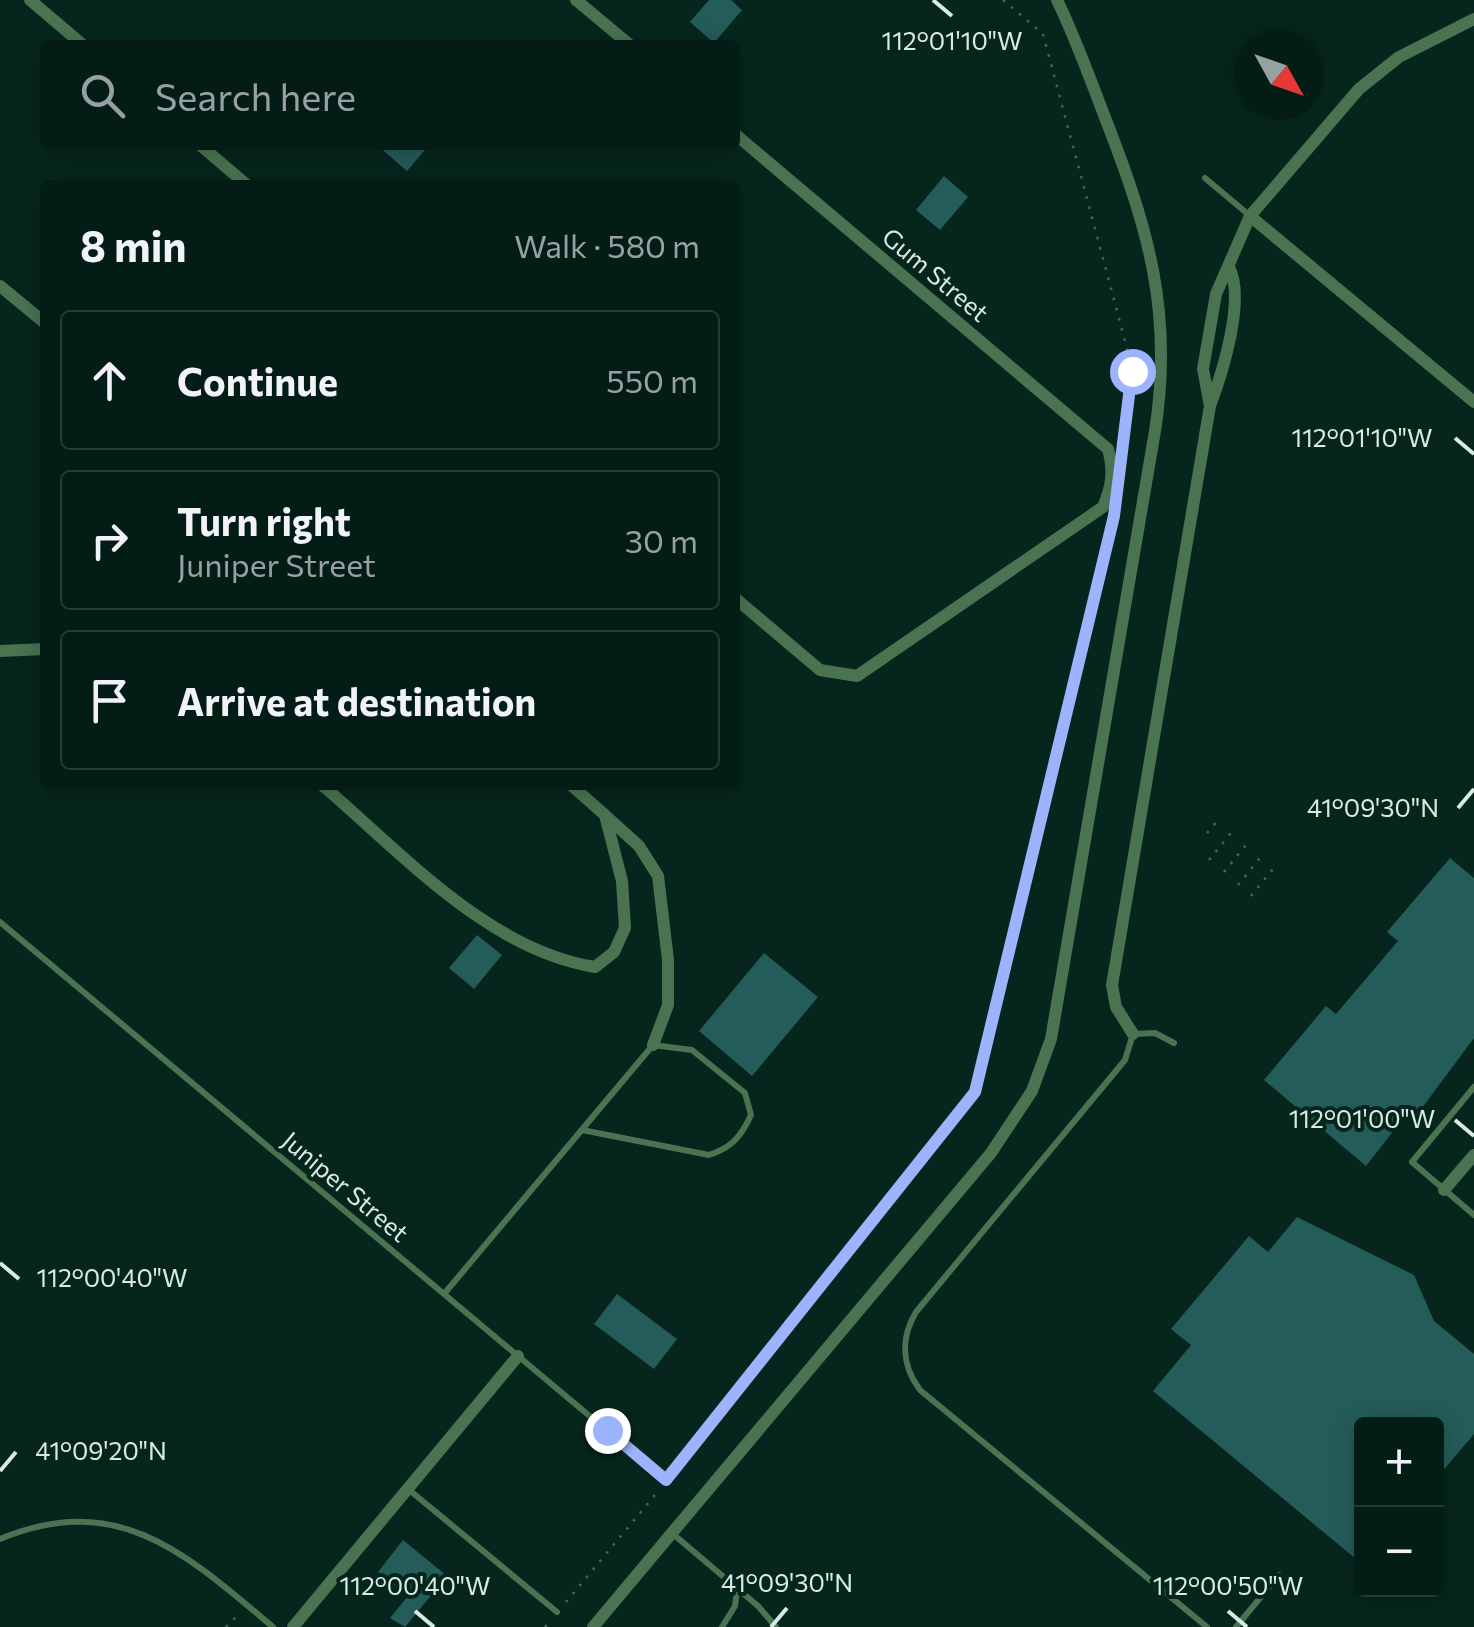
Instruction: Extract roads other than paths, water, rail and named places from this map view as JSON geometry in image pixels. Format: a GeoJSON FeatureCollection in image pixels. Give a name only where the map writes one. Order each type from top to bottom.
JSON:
{"type":"FeatureCollection","features":[{"type":"Feature","properties":{"kind":"street"},"geometry":{"type":"LineString","coordinates":[[30,0],[77,40]]}},
{"type":"Feature","properties":{"kind":"street"},"geometry":{"type":"LineString","coordinates":[[576,0],[624,40]]}},
{"type":"Feature","properties":{"kind":"street"},"geometry":{"type":"LineString","coordinates":[[593,1627],[1003,1138],[1032,1091],[1050,1039],[1156,431],[1163,349],[1155,266],[1142,213],[1058,0]]}},
{"type":"Feature","properties":{"kind":"street"},"geometry":{"type":"LineString","coordinates":[[1210,406],[1204,358],[1216,294],[1230,268],[1236,240],[1250,216],[1359,89],[1399,57],[1474,19]]}},
{"type":"Feature","properties":{"kind":"street","name":"Gum Street"},"geometry":{"type":"LineString","coordinates":[[740,138],[1108,448],[1112,487],[1103,507],[857,676],[820,670],[740,602]]}},
{"type":"Feature","properties":{"kind":"street"},"geometry":{"type":"LineString","coordinates":[[206,150],[241,180]]}},
{"type":"Feature","properties":{"kind":"street"},"geometry":{"type":"LineString","coordinates":[[1250,216],[1474,402]]}},
{"type":"Feature","properties":{"kind":"street"},"geometry":{"type":"LineString","coordinates":[[1134,1034],[1116,1006],[1112,985],[1210,406],[1236,296],[1230,268]]}},
{"type":"Feature","properties":{"kind":"street"},"geometry":{"type":"LineString","coordinates":[[0,286],[40,319]]}},
{"type":"Feature","properties":{"kind":"street"},"geometry":{"type":"LineString","coordinates":[[0,651],[40,649]]}},
{"type":"Feature","properties":{"kind":"street"},"geometry":{"type":"LineString","coordinates":[[328,790],[500,934],[561,962],[594,967],[614,952],[626,928],[622,881],[605,815]]}},
{"type":"Feature","properties":{"kind":"street"},"geometry":{"type":"LineString","coordinates":[[578,790],[639,846],[658,876],[668,1005],[653,1045]]}},
{"type":"Feature","properties":{"kind":"street"},"geometry":{"type":"LineString","coordinates":[[1444,1190],[1474,1155]]}},
{"type":"Feature","properties":{"kind":"street"},"geometry":{"type":"LineString","coordinates":[[293,1627],[518,1356]]}},
{"type":"Feature","properties":{"kind":"lane"},"geometry":{"type":"LineString","coordinates":[[1204,178],[1250,216]]}},
{"type":"Feature","properties":{"kind":"lane","name":"Juniper Street"},"geometry":{"type":"LineString","coordinates":[[0,922],[666,1480]]}},
{"type":"Feature","properties":{"kind":"lane"},"geometry":{"type":"LineString","coordinates":[[1174,1044],[1154,1032],[1134,1034],[1126,1060],[916,1312],[905,1340],[905,1360],[914,1381],[929,1398],[1207,1627]]}},
{"type":"Feature","properties":{"kind":"lane"},"geometry":{"type":"LineString","coordinates":[[444,1294],[653,1045],[692,1050],[745,1093],[751,1116],[742,1134],[726,1150],[708,1155],[582,1130]]}},
{"type":"Feature","properties":{"kind":"lane"},"geometry":{"type":"LineString","coordinates":[[1474,1087],[1412,1162],[1474,1216]]}},
{"type":"Feature","properties":{"kind":"lane"},"geometry":{"type":"LineString","coordinates":[[408,1489],[557,1612]]}},
{"type":"Feature","properties":{"kind":"lane"},"geometry":{"type":"LineString","coordinates":[[0,1539],[58,1521],[118,1523],[195,1562],[272,1627]]}},
{"type":"Feature","properties":{"kind":"lane"},"geometry":{"type":"LineString","coordinates":[[672,1534],[776,1627]]}},
{"type":"Feature","properties":{"kind":"lane"},"geometry":{"type":"LineString","coordinates":[[1236,1627],[1279,1576]]}},
{"type":"Feature","properties":{"kind":"lane"},"geometry":{"type":"LineString","coordinates":[[722,1627],[735,1606],[738,1589]]}}]}
